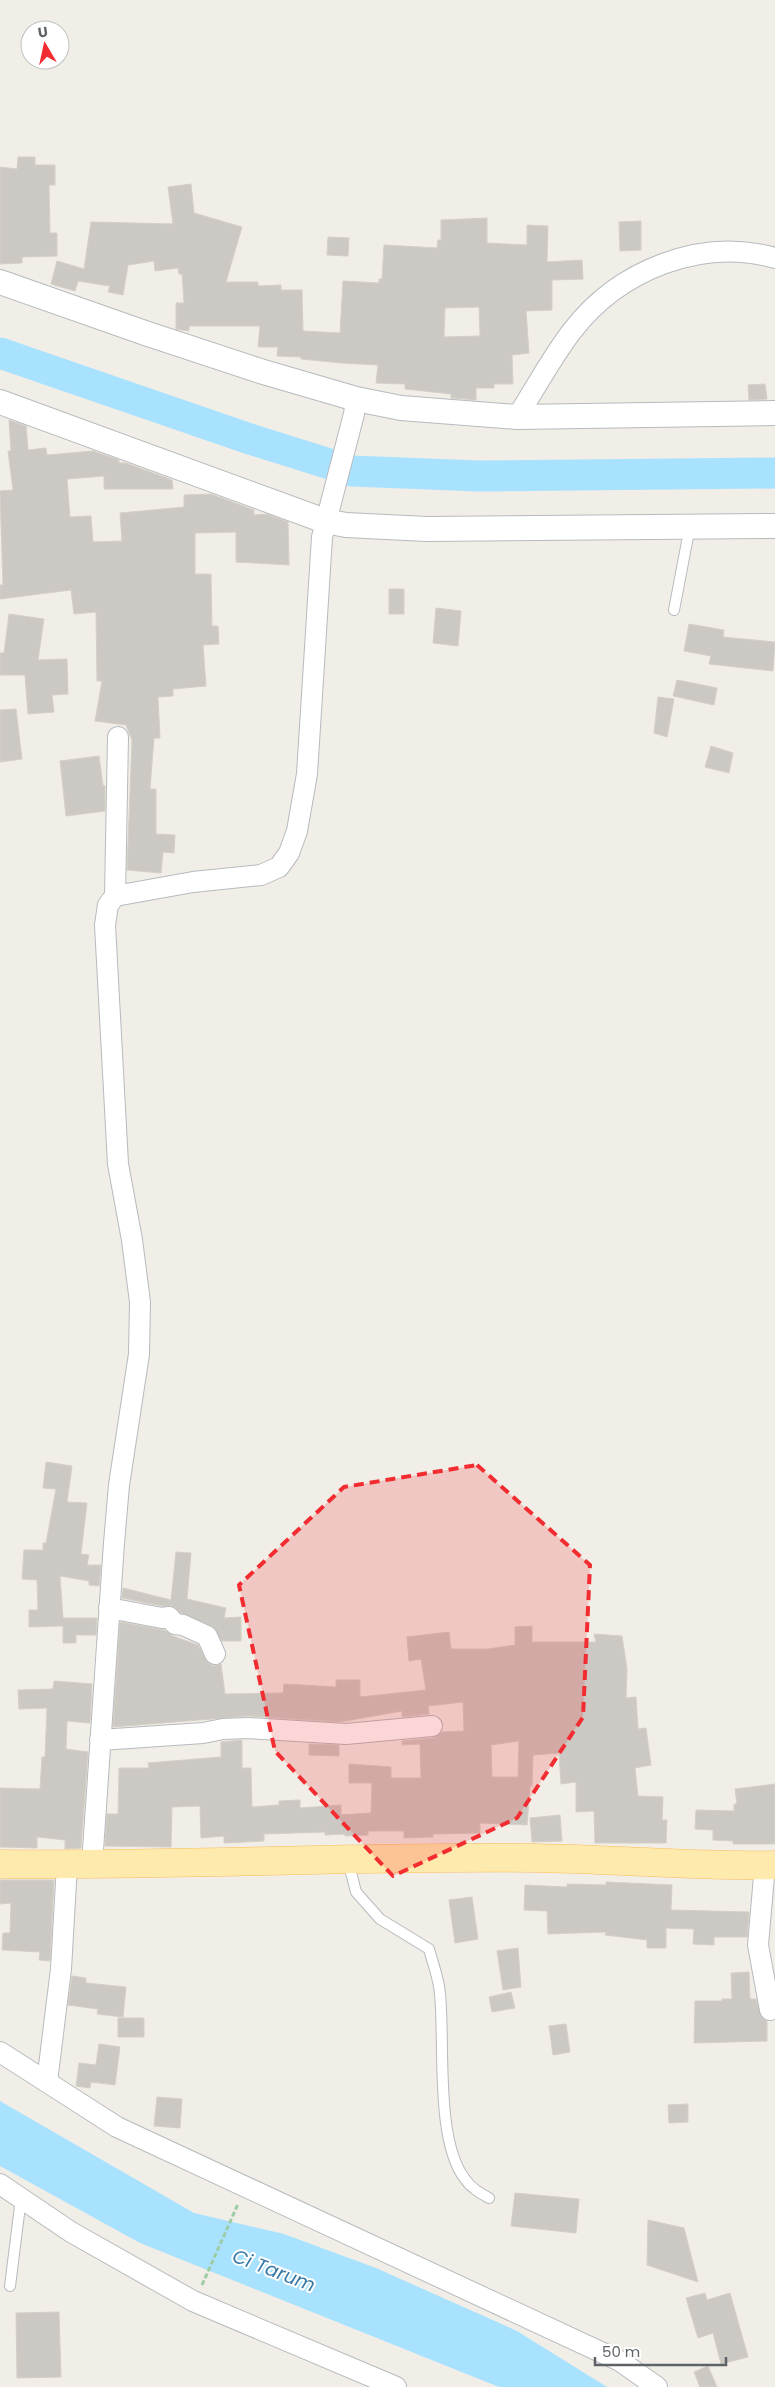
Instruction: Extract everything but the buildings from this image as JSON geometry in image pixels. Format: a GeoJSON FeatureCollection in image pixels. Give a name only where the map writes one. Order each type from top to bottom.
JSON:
{"type":"FeatureCollection","features":[{"type":"Feature","properties":{"kind":"main road"},"geometry":{"type":"LineString","coordinates":[[0,1864],[79,1865],[348,1859],[534,1858],[770,1865]]}},
{"type":"Feature","properties":{"kind":"street"},"geometry":{"type":"LineString","coordinates":[[517,417],[572,330],[604,296],[648,269],[698,254],[729,252],[759,254],[775,258]]}},
{"type":"Feature","properties":{"kind":"street"},"geometry":{"type":"LineString","coordinates":[[0,282],[145,334],[260,371],[355,407],[401,408],[517,417],[775,413]]}},
{"type":"Feature","properties":{"kind":"street"},"geometry":{"type":"LineString","coordinates":[[0,402],[327,515],[346,525],[427,528],[775,526]]}},
{"type":"Feature","properties":{"kind":"street"},"geometry":{"type":"LineString","coordinates":[[115,896],[193,882],[261,875],[279,867],[289,853],[297,831],[307,774],[322,537],[355,407]]}},
{"type":"Feature","properties":{"kind":"street"},"geometry":{"type":"LineString","coordinates":[[47,2082],[61,1969],[100,1740],[119,1486],[139,1354],[140,1302],[132,1240],[118,1164],[105,925],[108,905],[115,896],[118,737]]}},
{"type":"Feature","properties":{"kind":"street"},"geometry":{"type":"LineString","coordinates":[[109,1608],[169,1618],[175,1624],[183,1625],[207,1636],[214,1654]]}},
{"type":"Feature","properties":{"kind":"street"},"geometry":{"type":"LineString","coordinates":[[100,1740],[142,1739],[239,1728],[346,1734],[432,1726]]}},
{"type":"Feature","properties":{"kind":"street"},"geometry":{"type":"LineString","coordinates":[[770,1865],[758,1945],[770,2010]]}},
{"type":"Feature","properties":{"kind":"street"},"geometry":{"type":"LineString","coordinates":[[0,2052],[117,2127],[620,2361],[657,2387]]}},
{"type":"Feature","properties":{"kind":"street"},"geometry":{"type":"LineString","coordinates":[[0,2184],[71,2232],[193,2301],[396,2387]]}},
{"type":"Feature","properties":{"kind":"lane"},"geometry":{"type":"LineString","coordinates":[[674,610],[690,525]]}},
{"type":"Feature","properties":{"kind":"lane"},"geometry":{"type":"LineString","coordinates":[[348,1859],[356,1892],[380,1919],[428,1949],[440,1992],[445,2115],[451,2148],[464,2178],[474,2189],[488,2198]]}},
{"type":"Feature","properties":{"kind":"lane"},"geometry":{"type":"LineString","coordinates":[[10,2286],[21,2198]]}},
{"type":"Feature","properties":{"kind":"path"},"geometry":{"type":"LineString","coordinates":[[199,2292],[238,2202]]}},
{"type":"Feature","properties":{"kind":"highlighted area"},"geometry":{"type":"Polygon","coordinates":[[[477,1465],[590,1565],[583,1717],[517,1818],[393,1876],[275,1751],[239,1585],[344,1487],[477,1465]]]}},
{"type":"Feature","properties":{"kind":"water","name":"Ci Tarum"},"geometry":{"type":"Polygon","coordinates":[[[0,2101],[194,2213],[284,2234],[376,2268],[517,2331],[607,2387],[499,2387],[140,2243],[0,2166],[0,2101]]]}},
{"type":"Feature","properties":{"kind":"waterway"},"geometry":{"type":"LineString","coordinates":[[0,353],[253,440],[352,471],[479,476],[775,473]]}}]}
